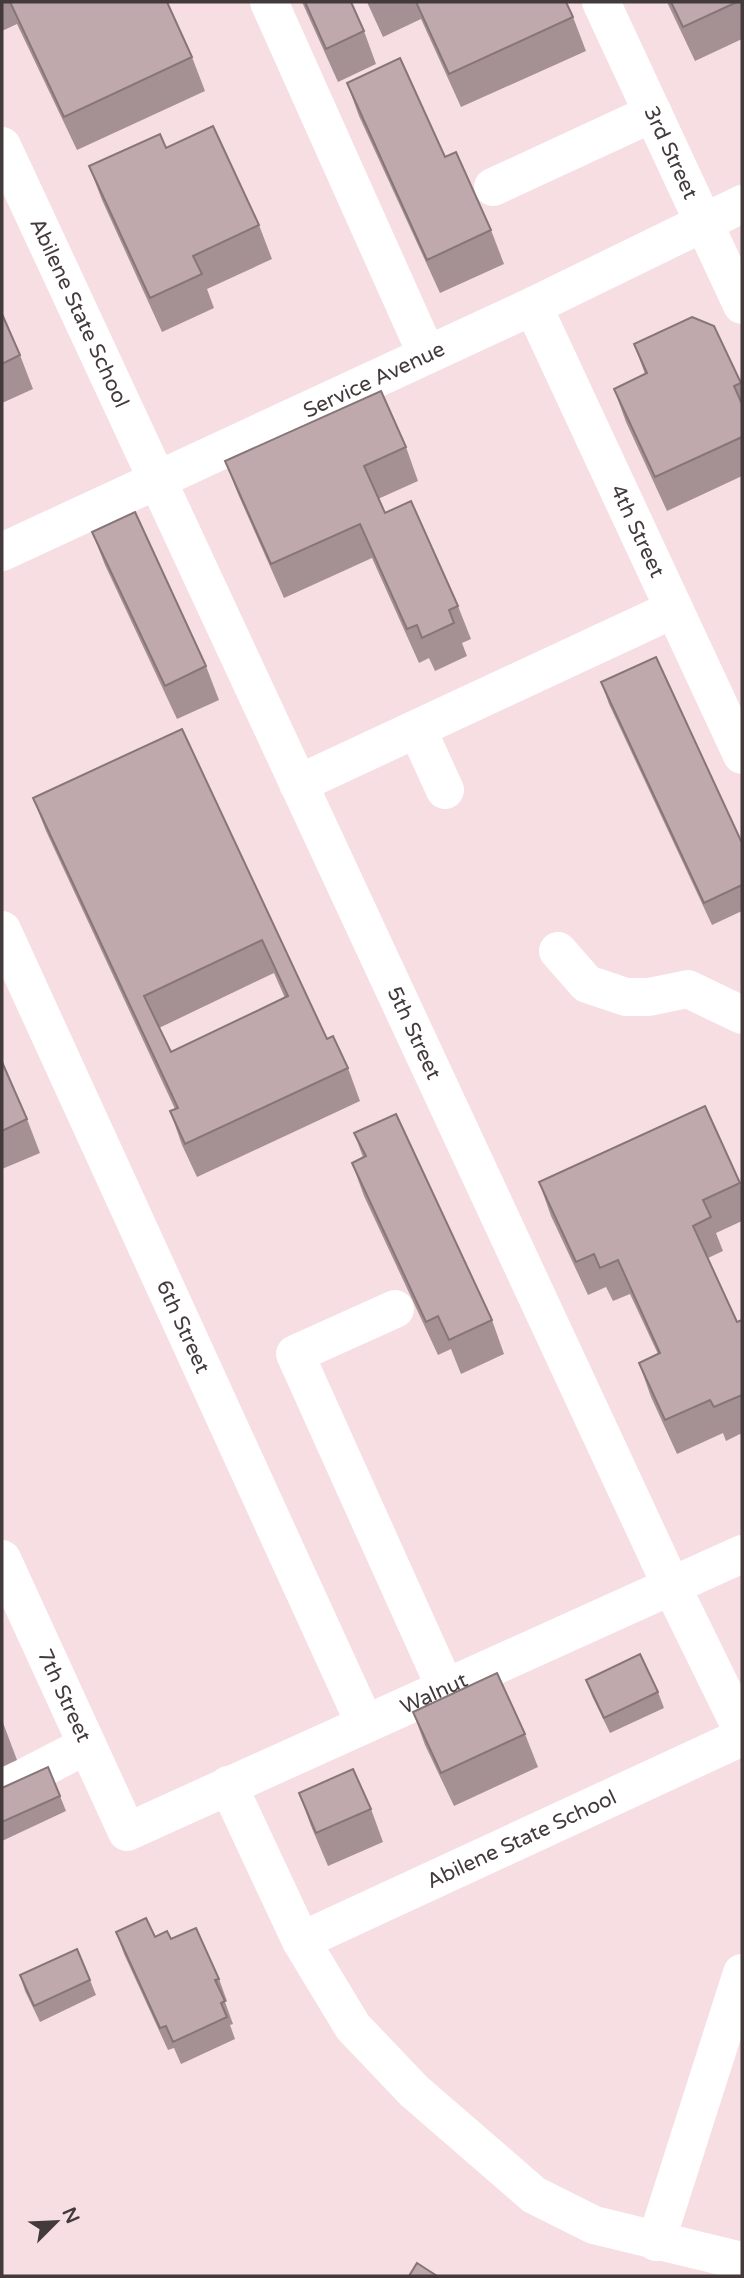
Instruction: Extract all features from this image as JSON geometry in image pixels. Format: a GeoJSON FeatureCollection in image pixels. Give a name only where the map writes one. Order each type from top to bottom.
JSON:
{"type":"FeatureCollection","features":[{"type":"Feature","properties":{"kind":"street"},"geometry":{"type":"LineString","coordinates":[[269,2],[427,355]]}},
{"type":"Feature","properties":{"kind":"street","name":"3rd Street"},"geometry":{"type":"LineString","coordinates":[[601,2],[742,305]]}},
{"type":"Feature","properties":{"kind":"street"},"geometry":{"type":"LineString","coordinates":[[493,187],[653,113]]}},
{"type":"Feature","properties":{"kind":"street","name":"Abilene State School"},"geometry":{"type":"LineString","coordinates":[[2,146],[157,480]]}},
{"type":"Feature","properties":{"kind":"street","name":"Service Avenue"},"geometry":{"type":"LineString","coordinates":[[2,552],[533,306],[742,204]]}},
{"type":"Feature","properties":{"kind":"street","name":"4th Street"},"geometry":{"type":"LineString","coordinates":[[533,306],[742,755]]}},
{"type":"Feature","properties":{"kind":"street","name":"5th Street"},"geometry":{"type":"LineString","coordinates":[[157,480],[671,1585]]}},
{"type":"Feature","properties":{"kind":"street"},"geometry":{"type":"LineString","coordinates":[[298,783],[674,609]]}},
{"type":"Feature","properties":{"kind":"street"},"geometry":{"type":"LineString","coordinates":[[417,729],[445,790]]}},
{"type":"Feature","properties":{"kind":"street","name":"6th Street"},"geometry":{"type":"LineString","coordinates":[[2,930],[365,1724]]}},
{"type":"Feature","properties":{"kind":"street"},"geometry":{"type":"LineString","coordinates":[[558,951],[587,984],[626,997],[649,997],[688,989],[742,1015]]}},
{"type":"Feature","properties":{"kind":"street"},"geometry":{"type":"LineString","coordinates":[[395,1309],[295,1354],[445,1687]]}},
{"type":"Feature","properties":{"kind":"street","name":"Walnut"},"geometry":{"type":"LineString","coordinates":[[127,1832],[742,1554]]}},
{"type":"Feature","properties":{"kind":"street","name":"7th Street"},"geometry":{"type":"LineString","coordinates":[[2,1559],[127,1832]]}},
{"type":"Feature","properties":{"kind":"street","name":"Abilene State School"},"geometry":{"type":"LineString","coordinates":[[301,1941],[740,1728],[671,1585]]}},
{"type":"Feature","properties":{"kind":"street"},"geometry":{"type":"LineString","coordinates":[[2,1789],[87,1745]]}},
{"type":"Feature","properties":{"kind":"street"},"geometry":{"type":"LineString","coordinates":[[228,1785],[301,1941],[353,2027],[414,2091],[534,2195],[594,2225],[742,2262]]}},
{"type":"Feature","properties":{"kind":"street"},"geometry":{"type":"LineString","coordinates":[[656,2242],[742,1973]]}},
{"type":"Feature","properties":{"kind":"building"},"geometry":{"type":"Polygon","coordinates":[[[10,2],[167,2],[192,57],[64,117],[10,2]]]}},
{"type":"Feature","properties":{"kind":"building"},"geometry":{"type":"Polygon","coordinates":[[[305,2],[351,2],[364,31],[326,49],[305,2]]]}},
{"type":"Feature","properties":{"kind":"building"},"geometry":{"type":"Polygon","coordinates":[[[416,2],[566,2],[573,17],[449,74],[416,2]]]}},
{"type":"Feature","properties":{"kind":"building"},"geometry":{"type":"Polygon","coordinates":[[[671,2],[737,2],[683,27],[671,2]]]}},
{"type":"Feature","properties":{"kind":"building"},"geometry":{"type":"Polygon","coordinates":[[[400,58],[445,157],[456,152],[491,230],[427,260],[347,83],[400,58]]]}},
{"type":"Feature","properties":{"kind":"building"},"geometry":{"type":"Polygon","coordinates":[[[213,126],[259,225],[193,256],[202,274],[150,298],[89,166],[160,134],[166,148],[213,126]]]}},
{"type":"Feature","properties":{"kind":"building"},"geometry":{"type":"Polygon","coordinates":[[[2,314],[20,355],[2,364],[2,314]]]}},
{"type":"Feature","properties":{"kind":"building"},"geometry":{"type":"Polygon","coordinates":[[[692,317],[714,326],[741,383],[734,386],[742,404],[742,437],[655,477],[614,389],[647,373],[634,344],[692,317]]]}},
{"type":"Feature","properties":{"kind":"building"},"geometry":{"type":"Polygon","coordinates":[[[381,391],[406,447],[364,466],[385,513],[411,501],[458,606],[449,610],[454,623],[422,638],[417,625],[407,629],[360,524],[271,564],[225,461],[381,391]]]}},
{"type":"Feature","properties":{"kind":"building"},"geometry":{"type":"Polygon","coordinates":[[[135,512],[206,666],[165,686],[92,532],[135,512]]]}},
{"type":"Feature","properties":{"kind":"building"},"geometry":{"type":"Polygon","coordinates":[[[656,657],[742,843],[742,885],[704,903],[601,682],[656,657]]]}},
{"type":"Feature","properties":{"kind":"building"},"geometry":{"type":"Polygon","coordinates":[[[182,729],[327,1039],[333,1036],[348,1068],[185,1144],[170,1111],[178,1108],[33,798],[182,729]],[[262,940],[144,996],[171,1052],[288,996],[262,940]]]}},
{"type":"Feature","properties":{"kind":"building"},"geometry":{"type":"Polygon","coordinates":[[[2,1062],[27,1119],[2,1131],[2,1062]]]}},
{"type":"Feature","properties":{"kind":"building"},"geometry":{"type":"Polygon","coordinates":[[[705,1106],[740,1183],[703,1200],[711,1217],[693,1226],[737,1322],[742,1320],[742,1395],[714,1407],[710,1400],[665,1420],[639,1363],[660,1353],[618,1260],[600,1268],[594,1254],[576,1262],[539,1182],[705,1106]]]}},
{"type":"Feature","properties":{"kind":"building"},"geometry":{"type":"Polygon","coordinates":[[[396,1114],[492,1320],[449,1340],[438,1316],[426,1322],[352,1163],[366,1156],[354,1133],[396,1114]]]}},
{"type":"Feature","properties":{"kind":"building"},"geometry":{"type":"Polygon","coordinates":[[[640,1654],[658,1692],[604,1718],[586,1680],[640,1654]]]}},
{"type":"Feature","properties":{"kind":"building"},"geometry":{"type":"Polygon","coordinates":[[[497,1673],[525,1734],[441,1773],[413,1712],[497,1673]]]}},
{"type":"Feature","properties":{"kind":"building"},"geometry":{"type":"Polygon","coordinates":[[[48,1767],[60,1796],[2,1822],[2,1788],[48,1767]]]}},
{"type":"Feature","properties":{"kind":"building"},"geometry":{"type":"Polygon","coordinates":[[[353,1769],[371,1809],[316,1833],[299,1793],[353,1769]]]}},
{"type":"Feature","properties":{"kind":"building"},"geometry":{"type":"Polygon","coordinates":[[[146,1918],[155,1937],[167,1931],[171,1939],[196,1928],[219,1979],[215,1980],[225,2001],[221,2003],[227,2017],[173,2042],[166,2026],[160,2028],[116,1932],[146,1918]]]}},
{"type":"Feature","properties":{"kind":"building"},"geometry":{"type":"Polygon","coordinates":[[[77,1949],[90,1980],[34,2006],[20,1975],[77,1949]]]}},
{"type":"Feature","properties":{"kind":"building"},"geometry":{"type":"Polygon","coordinates":[[[417,2263],[437,2276],[409,2276],[417,2263]]]}}]}
